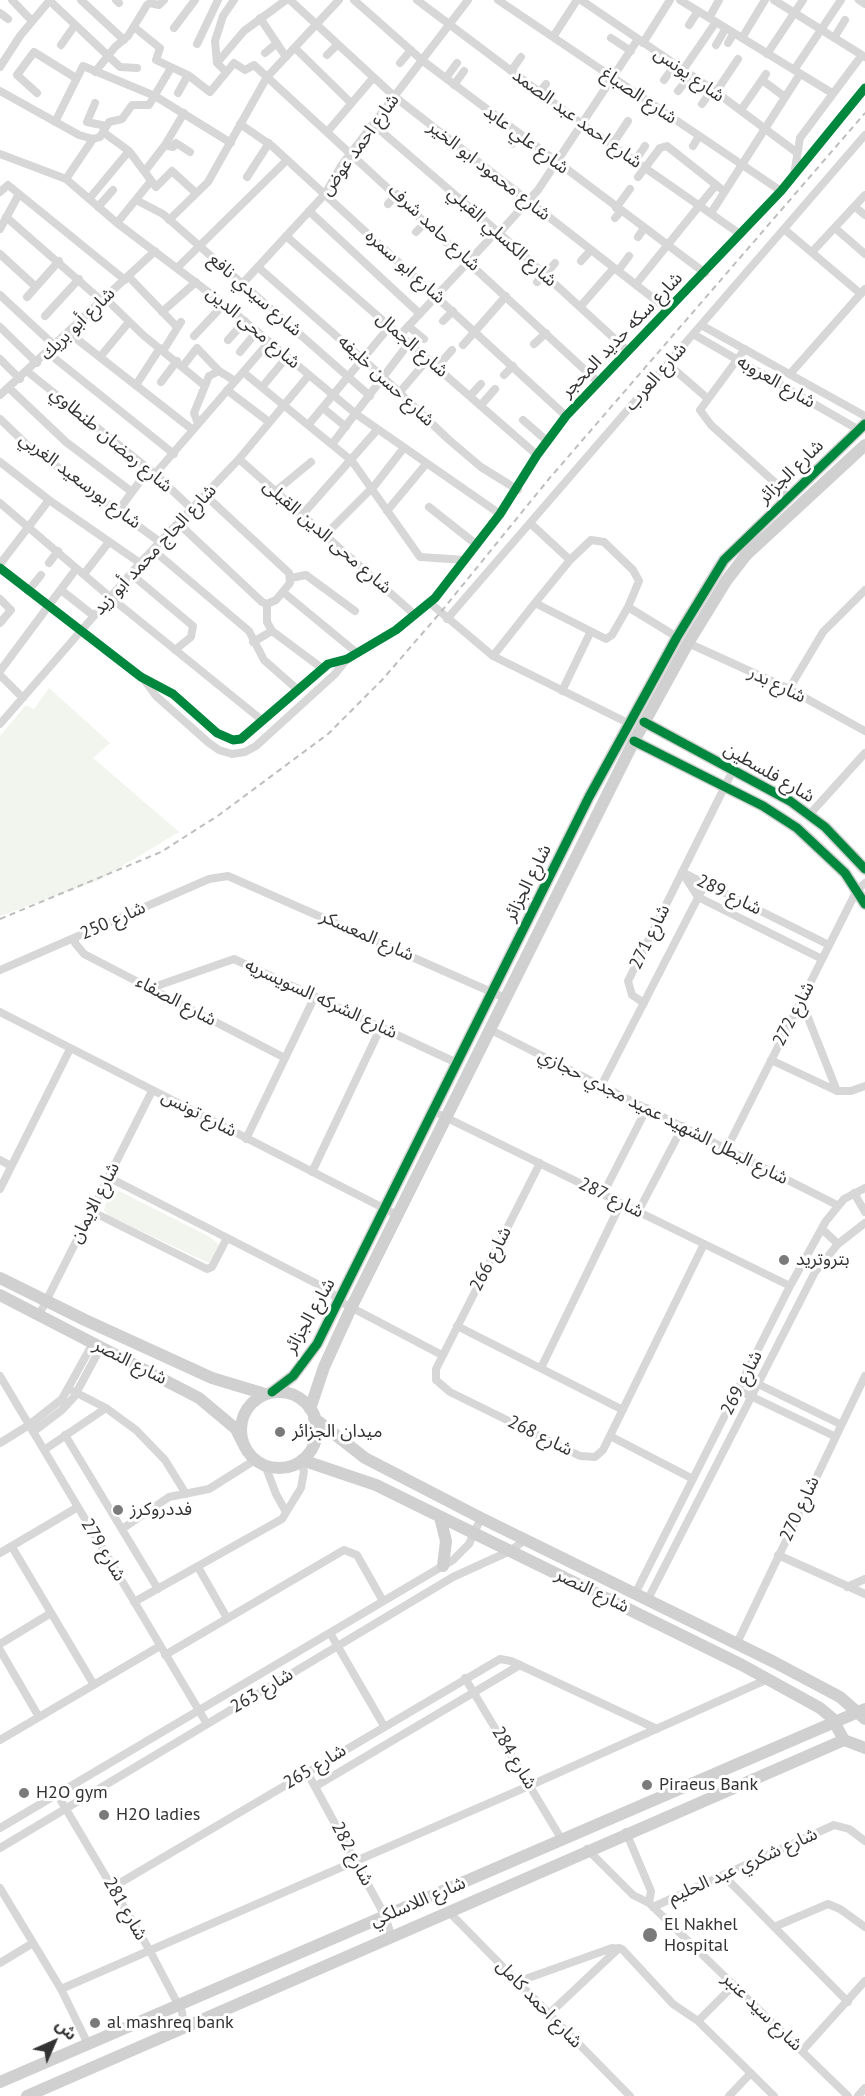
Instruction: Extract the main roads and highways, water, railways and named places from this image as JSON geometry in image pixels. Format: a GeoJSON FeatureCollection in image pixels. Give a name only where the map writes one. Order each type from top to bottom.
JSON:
{"type":"FeatureCollection","features":[{"type":"Feature","properties":{"kind":"railway"},"geometry":{"type":"LineString","coordinates":[[0,919],[161,852],[219,815],[328,734],[382,680],[440,613],[548,480],[865,113]]}},
{"type":"Feature","properties":{"kind":"place","name":"بتروتريد"},"geometry":{"type":"Point","coordinates":[784,1260]}},
{"type":"Feature","properties":{"kind":"place","name":"ميدان الجزائر"},"geometry":{"type":"Point","coordinates":[280,1432]}},
{"type":"Feature","properties":{"kind":"place","name":"فددروكرز"},"geometry":{"type":"Point","coordinates":[118,1510]}},
{"type":"Feature","properties":{"kind":"place","name":"Piraeus Bank"},"geometry":{"type":"Point","coordinates":[647,1785]}},
{"type":"Feature","properties":{"kind":"place","name":"H2O gym"},"geometry":{"type":"Point","coordinates":[24,1793]}},
{"type":"Feature","properties":{"kind":"place","name":"H2O ladies"},"geometry":{"type":"Point","coordinates":[104,1815]}},
{"type":"Feature","properties":{"kind":"place","name":"El Nakhel Hospital"},"geometry":{"type":"Point","coordinates":[650,1935]}},
{"type":"Feature","properties":{"kind":"place","name":"al mashreq bank"},"geometry":{"type":"Point","coordinates":[95,2023]}}]}
